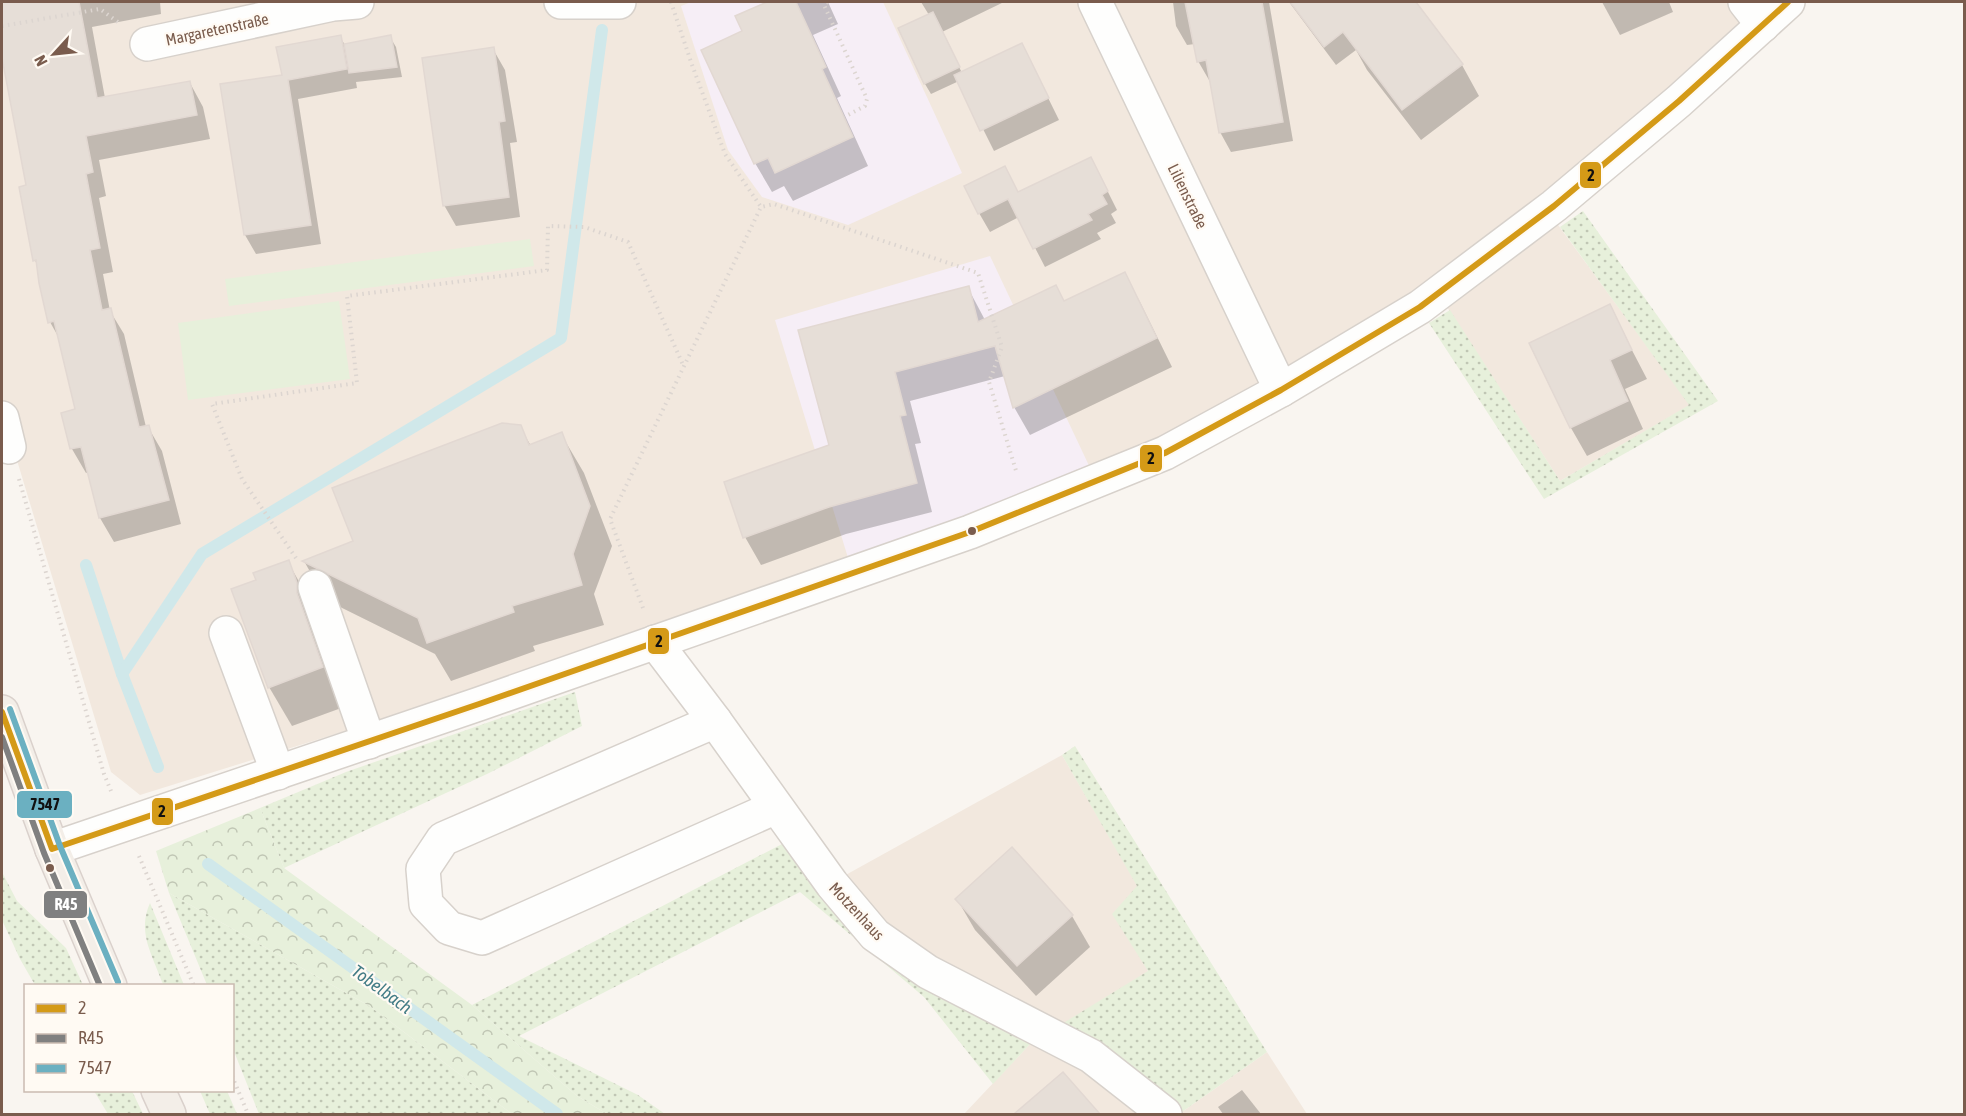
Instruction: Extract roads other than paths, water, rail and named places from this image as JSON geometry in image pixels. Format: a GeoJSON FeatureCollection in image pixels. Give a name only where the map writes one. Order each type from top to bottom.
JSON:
{"type":"FeatureCollection","features":[{"type":"Feature","properties":{"kind":"main road"},"geometry":{"type":"LineString","coordinates":[[2,712],[52,849],[109,984]]}},
{"type":"Feature","properties":{"kind":"main road"},"geometry":{"type":"LineString","coordinates":[[159,1092],[170,1114]]}},
{"type":"Feature","properties":{"kind":"street","name":"Margaretenstraße"},"geometry":{"type":"LineString","coordinates":[[147,44],[333,4],[357,2]]}},
{"type":"Feature","properties":{"kind":"street"},"geometry":{"type":"LineString","coordinates":[[561,2],[619,2]]}},
{"type":"Feature","properties":{"kind":"street","name":"Lilienstraße"},"geometry":{"type":"LineString","coordinates":[[1095,2],[1281,390]]}},
{"type":"Feature","properties":{"kind":"street"},"geometry":{"type":"LineString","coordinates":[[52,849],[369,742],[970,532],[1165,453],[1281,390],[1420,307],[1526,228],[1679,101],[1754,13],[1788,2]]}},
{"type":"Feature","properties":{"kind":"street"},"geometry":{"type":"LineString","coordinates":[[315,587],[369,742]]}},
{"type":"Feature","properties":{"kind":"street"},"geometry":{"type":"LineString","coordinates":[[226,633],[278,773]]}},
{"type":"Feature","properties":{"kind":"street","name":"Motzenhaus"},"geometry":{"type":"LineString","coordinates":[[655,642],[832,884],[875,935],[928,972],[1091,1056],[1165,1114]]}},
{"type":"Feature","properties":{"kind":"street"},"geometry":{"type":"LineString","coordinates":[[715,722],[443,839],[423,869],[426,904],[449,928],[482,938],[776,807]]}},
{"type":"Feature","properties":{"kind":"waterway"},"geometry":{"type":"LineString","coordinates":[[122,674],[202,554],[561,338],[602,30]]}},
{"type":"Feature","properties":{"kind":"waterway","name":"Tobelbach"},"geometry":{"type":"LineString","coordinates":[[86,565],[122,674],[158,767]]}},
{"type":"Feature","properties":{"kind":"waterway","name":"Tobelbach"},"geometry":{"type":"LineString","coordinates":[[208,864],[557,1114]]}}]}
